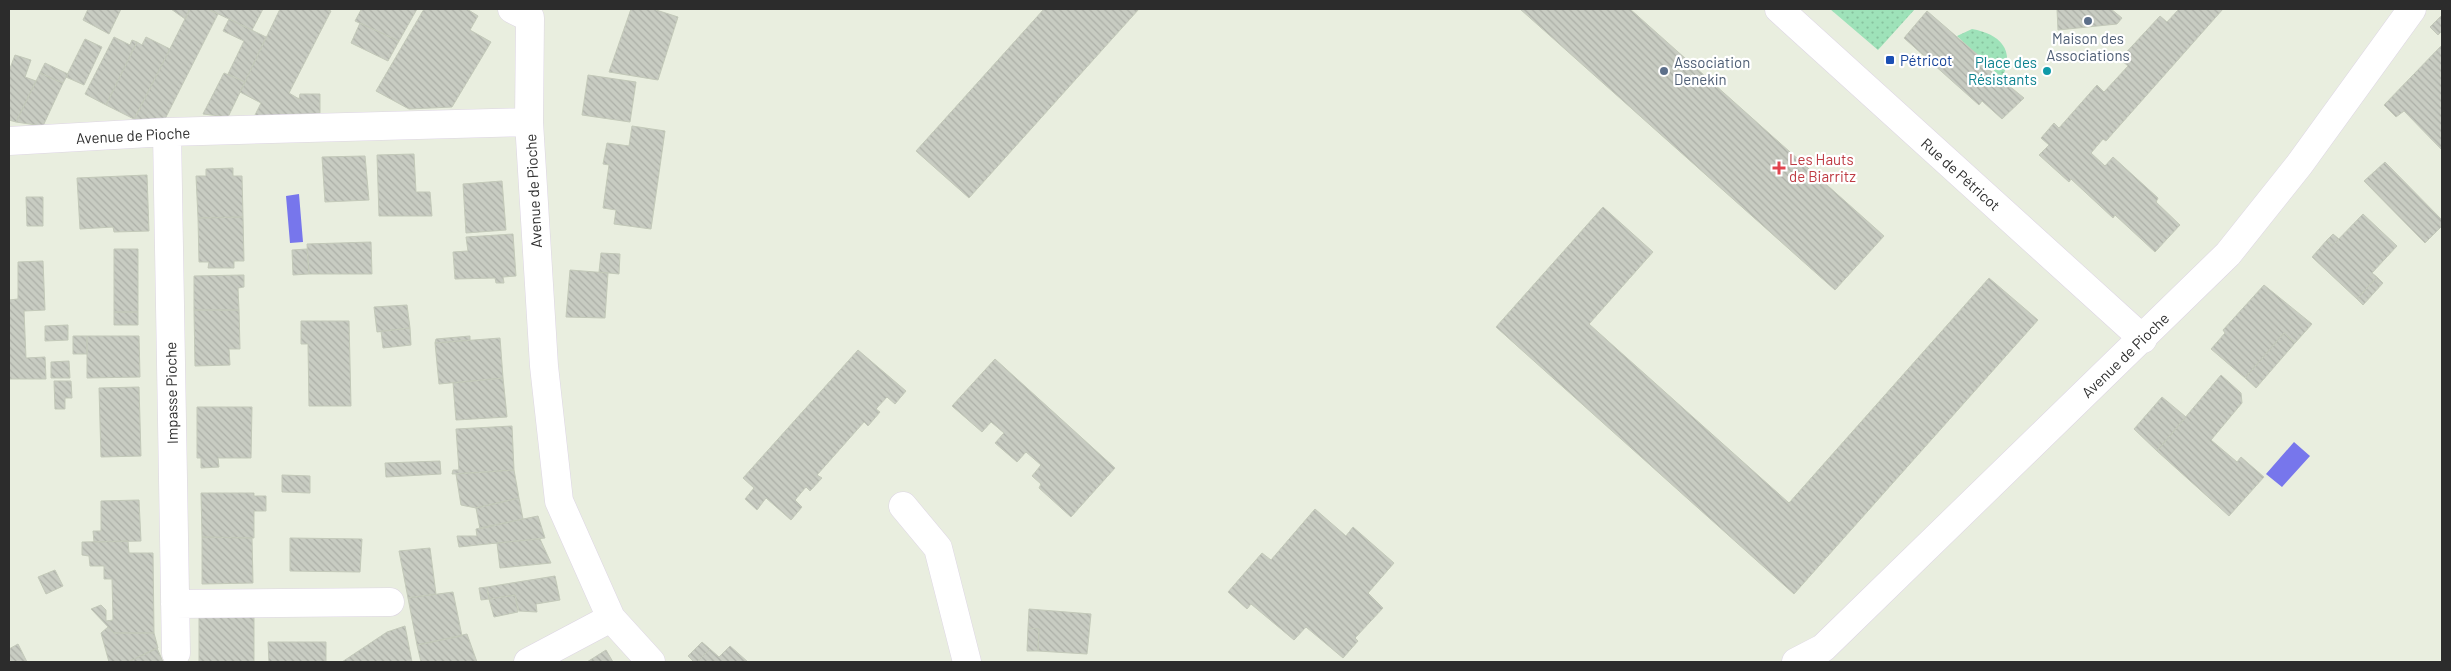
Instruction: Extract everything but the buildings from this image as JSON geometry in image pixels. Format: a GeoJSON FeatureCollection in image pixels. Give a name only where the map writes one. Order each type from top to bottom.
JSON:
{"type":"FeatureCollection","features":[{"type":"Feature","properties":{"kind":"street"},"geometry":{"type":"LineString","coordinates":[[512,9],[530,18],[529,122]]}},
{"type":"Feature","properties":{"kind":"street","name":"Rue de Pétricot"},"geometry":{"type":"LineString","coordinates":[[1779,9],[2143,339]]}},
{"type":"Feature","properties":{"kind":"street","name":"Avenue de Pioche"},"geometry":{"type":"LineString","coordinates":[[1796,662],[1823,648],[2043,433],[2143,339],[2228,254],[2299,165],[2412,9]]}},
{"type":"Feature","properties":{"kind":"street","name":"Avenue de Pioche"},"geometry":{"type":"LineString","coordinates":[[9,141],[167,132],[529,122],[544,366],[559,501],[611,618],[652,662]]}},
{"type":"Feature","properties":{"kind":"street","name":"Impasse Pioche"},"geometry":{"type":"LineString","coordinates":[[167,132],[176,653]]}},
{"type":"Feature","properties":{"kind":"street"},"geometry":{"type":"LineString","coordinates":[[903,506],[938,548],[967,662]]}},
{"type":"Feature","properties":{"kind":"street"},"geometry":{"type":"LineString","coordinates":[[175,604],[390,602]]}},
{"type":"Feature","properties":{"kind":"street"},"geometry":{"type":"LineString","coordinates":[[528,662],[611,618]]}},
{"type":"Feature","properties":{"kind":"green space"},"geometry":{"type":"Polygon","coordinates":[[[1830,9],[1915,9],[1878,50],[1830,9]]]}},
{"type":"Feature","properties":{"kind":"green space"},"geometry":{"type":"Polygon","coordinates":[[[1972,29],[1990,35],[2003,45],[2007,59],[2002,78],[1957,36],[1972,29]]]}},
{"type":"Feature","properties":{"kind":"shaded area"},"geometry":{"type":"Polygon","coordinates":[[[299,194],[303,242],[290,243],[286,196],[299,194]]]}},
{"type":"Feature","properties":{"kind":"shaded area"},"geometry":{"type":"Polygon","coordinates":[[[2294,442],[2310,456],[2282,487],[2266,474],[2294,442]]]}},
{"type":"Feature","properties":{"kind":"place","name":"Maison des Associations"},"geometry":{"type":"Point","coordinates":[2088,21]}},
{"type":"Feature","properties":{"kind":"place","name":"Pétricot"},"geometry":{"type":"Point","coordinates":[1890,60]}},
{"type":"Feature","properties":{"kind":"place","name":"Association Denekin"},"geometry":{"type":"Point","coordinates":[1664,71]}},
{"type":"Feature","properties":{"kind":"place","name":"Place des Résistants"},"geometry":{"type":"Point","coordinates":[2047,71]}},
{"type":"Feature","properties":{"kind":"place","name":"Les Hauts de Biarritz"},"geometry":{"type":"Point","coordinates":[1779,168]}}]}
